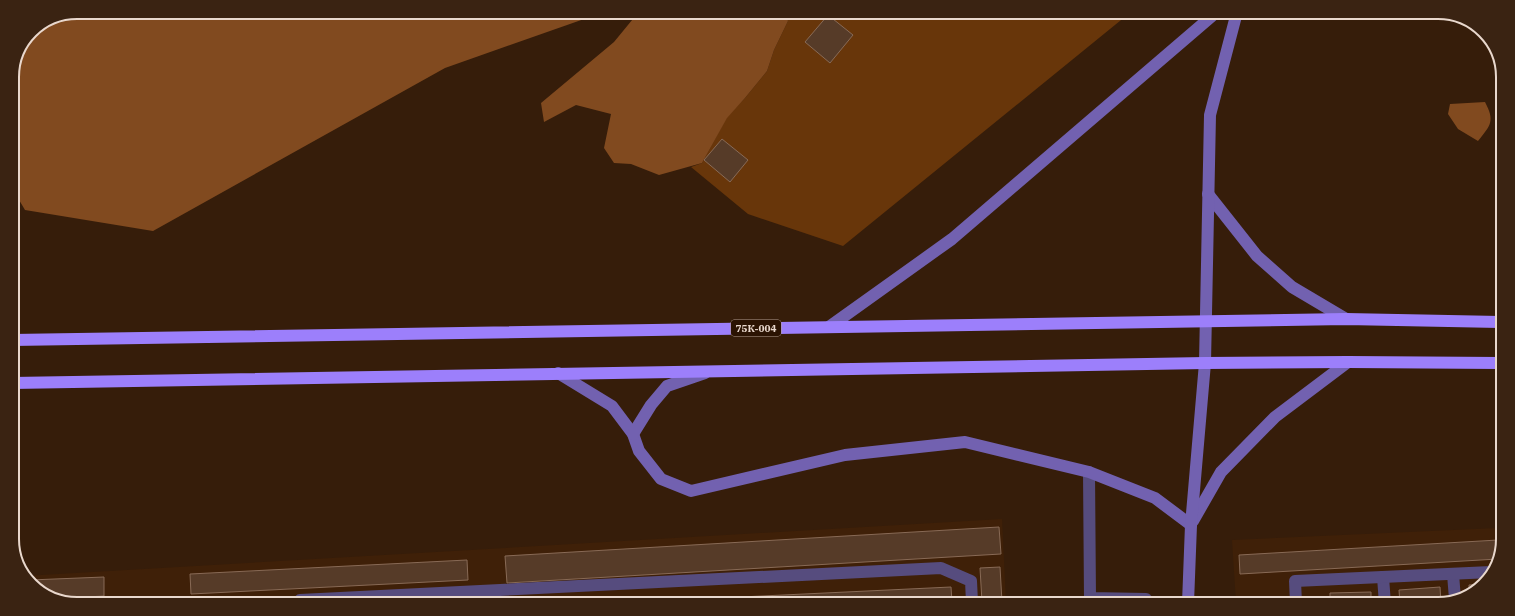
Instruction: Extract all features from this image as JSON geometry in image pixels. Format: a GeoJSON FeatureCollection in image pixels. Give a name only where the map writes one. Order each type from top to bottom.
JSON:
{"type":"FeatureCollection","features":[{"type":"Feature","properties":{"kind":"highway","name":"75К-004"},"geometry":{"type":"LineString","coordinates":[[19,340],[1346,319],[1496,322]]}},
{"type":"Feature","properties":{"kind":"highway"},"geometry":{"type":"LineString","coordinates":[[19,383],[558,373],[1348,362],[1496,363]]}},
{"type":"Feature","properties":{"kind":"street"},"geometry":{"type":"LineString","coordinates":[[829,328],[952,238],[1208,19]]}},
{"type":"Feature","properties":{"kind":"street"},"geometry":{"type":"LineString","coordinates":[[1188,597],[1191,525],[1205,364],[1210,115],[1235,19]]}},
{"type":"Feature","properties":{"kind":"street"},"geometry":{"type":"LineString","coordinates":[[1208,194],[1257,256],[1292,287],[1346,319]]}},
{"type":"Feature","properties":{"kind":"street"},"geometry":{"type":"LineString","coordinates":[[1191,525],[1221,472],[1275,417],[1348,362]]}},
{"type":"Feature","properties":{"kind":"street"},"geometry":{"type":"LineString","coordinates":[[633,434],[651,405],[667,386],[711,371]]}},
{"type":"Feature","properties":{"kind":"street"},"geometry":{"type":"LineString","coordinates":[[558,373],[612,406],[633,434],[639,451],[661,479],[691,492],[845,455],[965,442],[1090,472],[1155,498],[1191,525]]}},
{"type":"Feature","properties":{"kind":"lane"},"geometry":{"type":"LineString","coordinates":[[1090,472],[1090,597]]}},
{"type":"Feature","properties":{"kind":"lane"},"geometry":{"type":"LineString","coordinates":[[454,597],[941,568],[971,581],[972,597]]}},
{"type":"Feature","properties":{"kind":"lane"},"geometry":{"type":"LineString","coordinates":[[1296,597],[1295,581],[1485,572]]}},
{"type":"Feature","properties":{"kind":"lane"},"geometry":{"type":"LineString","coordinates":[[1453,574],[1455,594]]}},
{"type":"Feature","properties":{"kind":"lane"},"geometry":{"type":"LineString","coordinates":[[1383,577],[1384,597]]}},
{"type":"Feature","properties":{"kind":"shaded area"},"geometry":{"type":"Polygon","coordinates":[[[77,19],[584,19],[445,68],[153,231],[25,210],[19,200],[19,73],[25,51],[31,42],[39,33],[55,23],[77,19]]]}},
{"type":"Feature","properties":{"kind":"shaded area"},"geometry":{"type":"Polygon","coordinates":[[[633,19],[787,19],[788,21],[774,50],[767,71],[727,118],[702,163],[659,175],[631,164],[614,163],[604,148],[611,114],[576,105],[544,122],[541,103],[614,42],[633,19]]]}},
{"type":"Feature","properties":{"kind":"shaded area"},"geometry":{"type":"Polygon","coordinates":[[[787,19],[1122,19],[843,246],[748,214],[691,167],[702,163],[727,117],[767,71],[774,50],[788,21],[787,19]]]}},
{"type":"Feature","properties":{"kind":"shaded area"},"geometry":{"type":"Polygon","coordinates":[[[1485,102],[1491,118],[1489,127],[1478,141],[1458,129],[1448,114],[1450,104],[1485,102]]]}},
{"type":"Feature","properties":{"kind":"shaded area"},"geometry":{"type":"Polygon","coordinates":[[[1002,519],[1006,597],[77,597],[55,593],[42,585],[32,576],[1002,519]]]}},
{"type":"Feature","properties":{"kind":"shaded area"},"geometry":{"type":"Polygon","coordinates":[[[1496,528],[1495,550],[1492,561],[1482,577],[1464,591],[1446,597],[1236,597],[1232,540],[1496,528]]]}},
{"type":"Feature","properties":{"kind":"building"},"geometry":{"type":"Polygon","coordinates":[[[825,19],[833,19],[853,35],[830,63],[805,42],[825,19]]]}},
{"type":"Feature","properties":{"kind":"building"},"geometry":{"type":"Polygon","coordinates":[[[722,139],[748,160],[730,182],[704,160],[722,139]]]}},
{"type":"Feature","properties":{"kind":"building"},"geometry":{"type":"Polygon","coordinates":[[[999,527],[1001,554],[507,583],[505,556],[999,527]]]}},
{"type":"Feature","properties":{"kind":"building"},"geometry":{"type":"Polygon","coordinates":[[[1496,540],[1492,559],[1240,574],[1239,555],[1496,540]]]}},
{"type":"Feature","properties":{"kind":"building"},"geometry":{"type":"Polygon","coordinates":[[[467,560],[468,580],[191,594],[190,574],[467,560]]]}},
{"type":"Feature","properties":{"kind":"building"},"geometry":{"type":"Polygon","coordinates":[[[1000,567],[1002,597],[982,597],[980,568],[1000,567]]]}},
{"type":"Feature","properties":{"kind":"building"},"geometry":{"type":"Polygon","coordinates":[[[104,577],[104,596],[66,596],[55,593],[36,580],[104,577]]]}},
{"type":"Feature","properties":{"kind":"building"},"geometry":{"type":"Polygon","coordinates":[[[951,587],[952,597],[741,597],[951,587]]]}},
{"type":"Feature","properties":{"kind":"building"},"geometry":{"type":"Polygon","coordinates":[[[1440,587],[1441,597],[1400,597],[1399,590],[1440,587]]]}},
{"type":"Feature","properties":{"kind":"building"},"geometry":{"type":"Polygon","coordinates":[[[1371,592],[1371,597],[1330,597],[1330,593],[1371,592]]]}}]}
